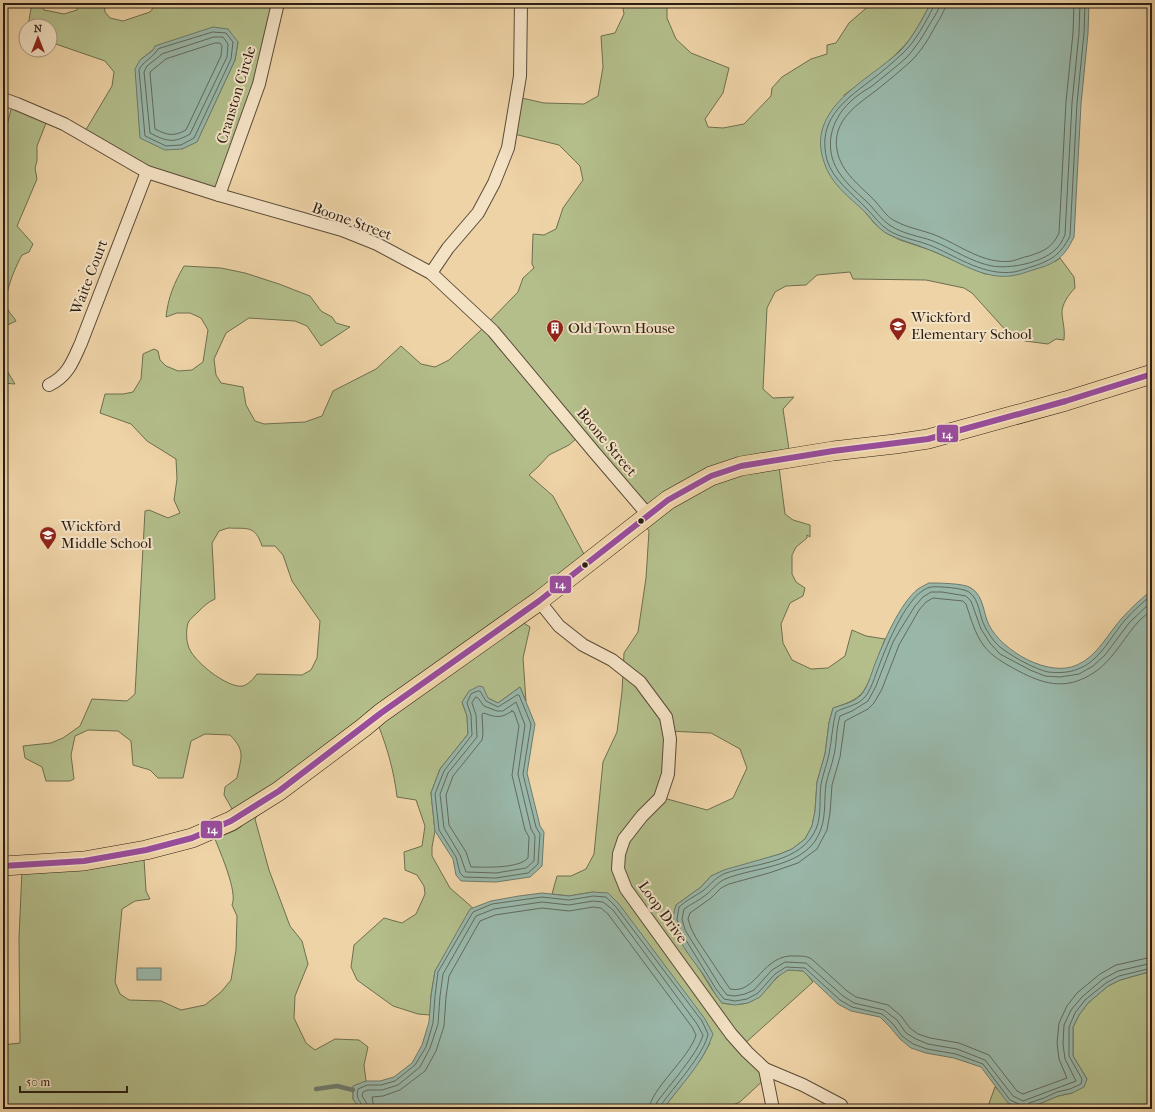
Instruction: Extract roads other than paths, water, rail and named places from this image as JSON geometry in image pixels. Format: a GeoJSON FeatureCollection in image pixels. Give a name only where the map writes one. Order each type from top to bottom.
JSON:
{"type":"FeatureCollection","features":[{"type":"Feature","properties":{"kind":"main road"},"geometry":{"type":"LineString","coordinates":[[3,866],[84,861],[146,850],[192,838],[231,821],[279,791],[363,728],[380,713],[538,601],[668,500],[711,476],[741,466],[833,450],[928,439],[1066,401],[1152,374]]}},
{"type":"Feature","properties":{"kind":"street","name":"Cranston Circle"},"geometry":{"type":"LineString","coordinates":[[220,195],[259,84],[278,3]]}},
{"type":"Feature","properties":{"kind":"street"},"geometry":{"type":"LineString","coordinates":[[431,273],[448,248],[478,213],[494,183],[508,148],[520,76],[521,3]]}},
{"type":"Feature","properties":{"kind":"street","name":"Boone Street"},"geometry":{"type":"LineString","coordinates":[[3,100],[64,124],[147,172],[220,195],[342,230],[377,244],[431,273],[493,331],[649,516]]}},
{"type":"Feature","properties":{"kind":"street","name":"Waite Court"},"geometry":{"type":"LineString","coordinates":[[49,385],[59,381],[70,368],[147,172]]}},
{"type":"Feature","properties":{"kind":"street","name":"Loop Drive"},"geometry":{"type":"LineString","coordinates":[[538,601],[559,626],[584,646],[612,660],[640,682],[666,717],[670,739],[668,774],[660,798],[642,816],[624,840],[619,854],[618,869],[626,889],[731,1034],[747,1052],[765,1069],[803,1085],[843,1108]]}},
{"type":"Feature","properties":{"kind":"street"},"geometry":{"type":"LineString","coordinates":[[765,1069],[773,1109]]}},
{"type":"Feature","properties":{"kind":"water"},"geometry":{"type":"Polygon","coordinates":[[[931,3],[1089,3],[1088,33],[1081,104],[1074,237],[1067,250],[1055,262],[1016,275],[1005,276],[982,273],[972,269],[940,254],[903,241],[884,232],[846,195],[835,183],[827,170],[820,143],[823,126],[831,111],[857,85],[905,46],[921,22],[931,3]]]}},
{"type":"Feature","properties":{"kind":"water"},"geometry":{"type":"Polygon","coordinates":[[[213,27],[228,29],[238,42],[235,60],[197,142],[182,149],[165,150],[140,138],[135,69],[140,60],[153,50],[155,46],[213,27]]]}},
{"type":"Feature","properties":{"kind":"water"},"geometry":{"type":"Polygon","coordinates":[[[929,583],[957,584],[971,588],[981,600],[989,625],[995,635],[1004,644],[1027,660],[1053,668],[1066,668],[1077,665],[1091,656],[1126,613],[1152,590],[1152,971],[1120,980],[1108,986],[1088,1003],[1079,1015],[1073,1027],[1073,1056],[1087,1079],[1084,1087],[1072,1093],[1058,1096],[1034,1106],[1020,1109],[1008,1103],[981,1067],[954,1058],[926,1053],[911,1048],[900,1039],[880,1017],[851,1011],[838,1004],[803,971],[788,970],[777,977],[760,997],[748,1003],[735,1005],[722,1003],[681,943],[674,928],[673,920],[676,905],[701,887],[711,876],[724,870],[780,854],[792,849],[805,839],[812,826],[815,811],[817,782],[825,754],[829,723],[833,708],[852,701],[861,695],[899,613],[911,595],[929,583]]]}},
{"type":"Feature","properties":{"kind":"water"},"geometry":{"type":"Polygon","coordinates":[[[479,686],[483,687],[488,698],[498,703],[520,687],[535,724],[527,773],[540,826],[544,832],[542,866],[530,877],[496,882],[461,881],[456,875],[453,859],[435,831],[431,793],[440,769],[468,734],[467,716],[462,702],[469,691],[479,686]]]}},
{"type":"Feature","properties":{"kind":"water"},"geometry":{"type":"Polygon","coordinates":[[[593,892],[608,893],[619,904],[705,1019],[713,1034],[698,1064],[663,1109],[360,1109],[353,1099],[353,1086],[366,1081],[380,1081],[394,1077],[412,1063],[422,1045],[429,1022],[435,971],[470,909],[491,901],[519,896],[542,893],[569,896],[593,892]]]}},
{"type":"Feature","properties":{"kind":"water"},"geometry":{"type":"Polygon","coordinates":[[[137,968],[161,968],[161,980],[137,980],[137,968]]]}},
{"type":"Feature","properties":{"kind":"waterway"},"geometry":{"type":"LineString","coordinates":[[316,1089],[337,1086],[353,1090]]}},
{"type":"Feature","properties":{"kind":"place","name":"Wickford Elementary School"},"geometry":{"type":"Point","coordinates":[898,341]}},
{"type":"Feature","properties":{"kind":"place","name":"Old Town House"},"geometry":{"type":"Point","coordinates":[555,343]}},
{"type":"Feature","properties":{"kind":"place","name":"Wickford Middle School"},"geometry":{"type":"Point","coordinates":[48,550]}}]}
